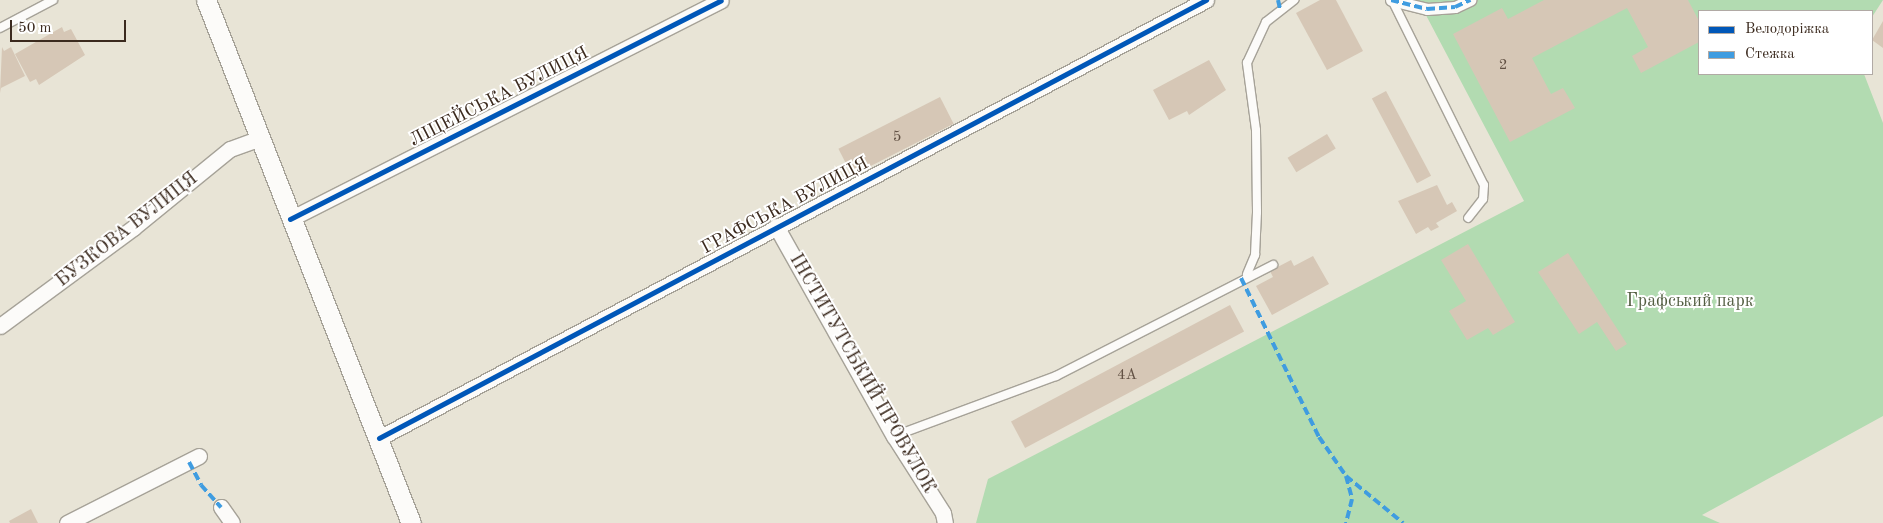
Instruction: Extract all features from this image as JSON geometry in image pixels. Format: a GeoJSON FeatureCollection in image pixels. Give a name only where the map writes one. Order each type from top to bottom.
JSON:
{"type":"FeatureCollection","features":[{"type":"Feature","properties":{"kind":"street"},"geometry":{"type":"LineString","coordinates":[[206,0],[256,139],[379,438],[411,523]]}},
{"type":"Feature","properties":{"kind":"street","name":"ЛІЦЕЙСЬКА ВУЛИЦЯ"},"geometry":{"type":"LineString","coordinates":[[290,219],[721,0]]}},
{"type":"Feature","properties":{"kind":"street","name":"ГРАФСЬКА ВУЛИЦЯ"},"geometry":{"type":"LineString","coordinates":[[379,438],[776,226],[1206,0]]}},
{"type":"Feature","properties":{"kind":"street"},"geometry":{"type":"LineString","coordinates":[[1393,2],[1427,10],[1456,7],[1470,0]]}},
{"type":"Feature","properties":{"kind":"street","name":"БУЗКОВА ВУЛИЦЯ"},"geometry":{"type":"LineString","coordinates":[[0,326],[134,228],[230,149],[256,139]]}},
{"type":"Feature","properties":{"kind":"street","name":"ІНСТИТУТСЬКИЙ ПРОВУЛОК"},"geometry":{"type":"LineString","coordinates":[[776,226],[894,436],[943,513],[945,523]]}},
{"type":"Feature","properties":{"kind":"street"},"geometry":{"type":"LineString","coordinates":[[67,523],[199,456]]}},
{"type":"Feature","properties":{"kind":"street"},"geometry":{"type":"LineString","coordinates":[[221,507],[232,523]]}},
{"type":"Feature","properties":{"kind":"lane"},"geometry":{"type":"LineString","coordinates":[[0,28],[53,0]]}},
{"type":"Feature","properties":{"kind":"lane"},"geometry":{"type":"LineString","coordinates":[[1247,274],[1255,255],[1257,212],[1256,130],[1247,63],[1266,22],[1294,0]]}},
{"type":"Feature","properties":{"kind":"lane"},"geometry":{"type":"LineString","coordinates":[[1393,2],[1484,185],[1484,199],[1468,218]]}},
{"type":"Feature","properties":{"kind":"lane"},"geometry":{"type":"LineString","coordinates":[[894,436],[1056,376],[1247,274],[1273,265]]}},
{"type":"Feature","properties":{"kind":"green space","name":"Графський парк"},"geometry":{"type":"Polygon","coordinates":[[[1418,0],[1883,0],[1873,15],[1873,10],[1698,10],[1698,75],[1864,75],[1883,123],[1883,416],[1702,515],[1720,523],[976,523],[988,479],[1524,201],[1418,0]]]}},
{"type":"Feature","properties":{"kind":"building"},"geometry":{"type":"Polygon","coordinates":[[[1320,0],[1336,0],[1363,51],[1327,70],[1296,13],[1320,0]]]}},
{"type":"Feature","properties":{"kind":"building"},"geometry":{"type":"Polygon","coordinates":[[[1544,0],[1688,0],[1698,19],[1698,43],[1641,73],[1632,56],[1648,47],[1627,8],[1532,58],[1551,94],[1563,88],[1575,108],[1510,142],[1453,34],[1502,8],[1508,19],[1544,0]]]}},
{"type":"Feature","properties":{"kind":"building"},"geometry":{"type":"Polygon","coordinates":[[[1883,21],[1883,48],[1873,41],[1883,21]]]}},
{"type":"Feature","properties":{"kind":"building"},"geometry":{"type":"Polygon","coordinates":[[[62,27],[64,32],[71,29],[85,55],[39,85],[36,79],[30,82],[15,54],[62,27]]]}},
{"type":"Feature","properties":{"kind":"building"},"geometry":{"type":"Polygon","coordinates":[[[2,47],[4,51],[11,47],[25,76],[1,88],[0,93],[2,47]]]}},
{"type":"Feature","properties":{"kind":"building"},"geometry":{"type":"Polygon","coordinates":[[[1209,60],[1226,90],[1189,115],[1187,111],[1169,120],[1153,90],[1209,60]]]}},
{"type":"Feature","properties":{"kind":"building"},"geometry":{"type":"Polygon","coordinates":[[[1386,91],[1431,176],[1417,183],[1372,99],[1386,91]]]}},
{"type":"Feature","properties":{"kind":"building"},"geometry":{"type":"Polygon","coordinates":[[[940,97],[954,124],[852,175],[838,149],[940,97]]]}},
{"type":"Feature","properties":{"kind":"building"},"geometry":{"type":"Polygon","coordinates":[[[1327,134],[1336,149],[1296,172],[1288,158],[1327,134]]]}},
{"type":"Feature","properties":{"kind":"building"},"geometry":{"type":"Polygon","coordinates":[[[1437,185],[1447,205],[1452,202],[1457,211],[1436,223],[1439,227],[1431,231],[1428,227],[1416,234],[1398,201],[1437,185]]]}},
{"type":"Feature","properties":{"kind":"building"},"geometry":{"type":"Polygon","coordinates":[[[1468,244],[1515,322],[1493,335],[1488,328],[1467,340],[1449,311],[1466,301],[1441,260],[1468,244]]]}},
{"type":"Feature","properties":{"kind":"building"},"geometry":{"type":"Polygon","coordinates":[[[1568,253],[1627,344],[1616,351],[1597,322],[1579,334],[1538,272],[1568,253]]]}},
{"type":"Feature","properties":{"kind":"building"},"geometry":{"type":"Polygon","coordinates":[[[1313,256],[1329,284],[1272,315],[1256,286],[1273,277],[1270,271],[1291,260],[1294,266],[1313,256]]]}},
{"type":"Feature","properties":{"kind":"building"},"geometry":{"type":"Polygon","coordinates":[[[1230,305],[1244,331],[1025,448],[1011,421],[1230,305]]]}},
{"type":"Feature","properties":{"kind":"building"},"geometry":{"type":"Polygon","coordinates":[[[31,509],[38,523],[10,523],[9,521],[31,509]]]}},
{"type":"Feature","properties":{"kind":"marked path"},"geometry":{"type":"LineString","coordinates":[[1278,0],[1280,9]]}},
{"type":"Feature","properties":{"kind":"marked path"},"geometry":{"type":"LineString","coordinates":[[1391,0],[1427,9],[1455,7],[1470,0]]}},
{"type":"Feature","properties":{"kind":"marked path"},"geometry":{"type":"LineString","coordinates":[[1241,278],[1319,437],[1346,476],[1352,499],[1346,523]]}},
{"type":"Feature","properties":{"kind":"marked path"},"geometry":{"type":"LineString","coordinates":[[189,462],[201,485],[221,507]]}},
{"type":"Feature","properties":{"kind":"marked path"},"geometry":{"type":"LineString","coordinates":[[1346,476],[1403,523]]}},
{"type":"Feature","properties":{"kind":"cycle path"},"geometry":{"type":"LineString","coordinates":[[290,219],[721,0]]}},
{"type":"Feature","properties":{"kind":"cycle path"},"geometry":{"type":"LineString","coordinates":[[379,438],[1206,0]]}}]}
